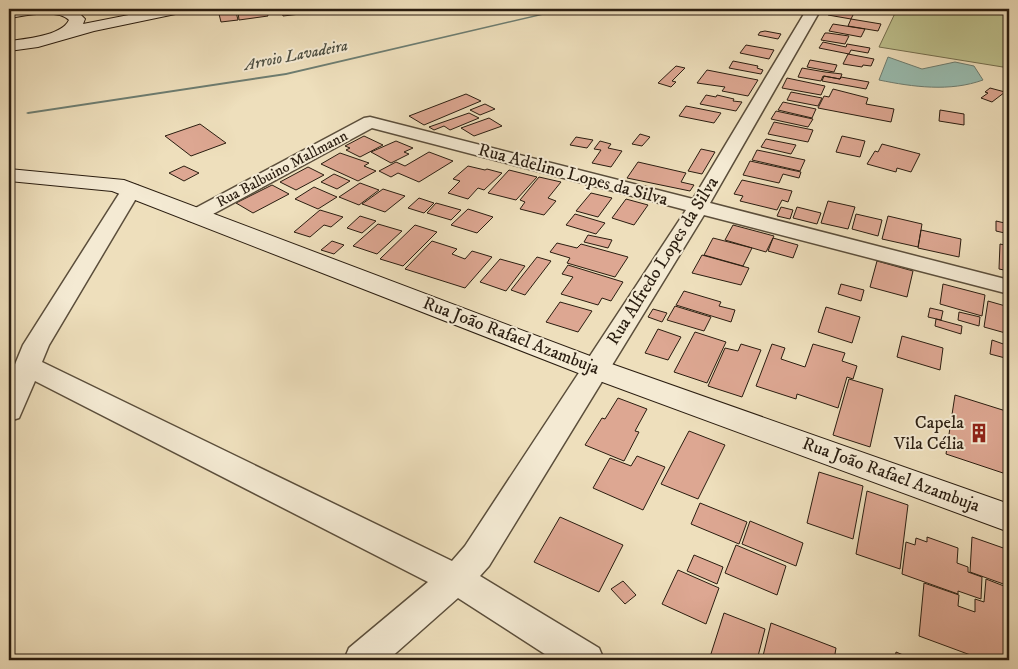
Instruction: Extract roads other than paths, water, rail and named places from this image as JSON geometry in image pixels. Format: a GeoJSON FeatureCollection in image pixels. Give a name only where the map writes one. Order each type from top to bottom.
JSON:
{"type":"FeatureCollection","features":[{"type":"Feature","properties":{"kind":"street"},"geometry":{"type":"LineString","coordinates":[[9,12],[13,9]]}},
{"type":"Feature","properties":{"kind":"street"},"geometry":{"type":"LineString","coordinates":[[9,12],[40,9]]}},
{"type":"Feature","properties":{"kind":"street"},"geometry":{"type":"LineString","coordinates":[[46,9],[127,14],[184,9]]}},
{"type":"Feature","properties":{"kind":"street"},"geometry":{"type":"LineString","coordinates":[[9,46],[51,39],[105,24],[184,9]]}},
{"type":"Feature","properties":{"kind":"street","name":"Rua Alfredo Lopes da Silva"},"geometry":{"type":"LineString","coordinates":[[362,660],[456,579],[476,556],[698,207],[814,9]]}},
{"type":"Feature","properties":{"kind":"street"},"geometry":{"type":"LineString","coordinates":[[9,62],[74,27],[77,19],[70,11]]}},
{"type":"Feature","properties":{"kind":"street","name":"Rua Adelino Lopes da Silva"},"geometry":{"type":"LineString","coordinates":[[370,122],[1009,287]]}},
{"type":"Feature","properties":{"kind":"street","name":"Rua Balbuino Mallmann"},"geometry":{"type":"LineString","coordinates":[[195,216],[370,122]]}},
{"type":"Feature","properties":{"kind":"street","name":"Rua João Rafael Azambuja"},"geometry":{"type":"LineString","coordinates":[[9,175],[116,185],[131,190],[596,369],[1009,518]]}},
{"type":"Feature","properties":{"kind":"street"},"geometry":{"type":"LineString","coordinates":[[9,411],[36,345],[131,190]]}},
{"type":"Feature","properties":{"kind":"street"},"geometry":{"type":"LineString","coordinates":[[27,366],[456,579],[586,660]]}},
{"type":"Feature","properties":{"kind":"water"},"geometry":{"type":"Polygon","coordinates":[[[888,57],[922,69],[955,62],[974,66],[983,80],[958,86],[931,87],[879,80],[888,57]]]}},
{"type":"Feature","properties":{"kind":"waterway","name":"Arroio Lavadeira"},"geometry":{"type":"LineString","coordinates":[[28,113],[286,74],[566,9]]}},
{"type":"Feature","properties":{"kind":"place","name":"Capela Vila Célia"},"geometry":{"type":"Point","coordinates":[979,433]}}]}
